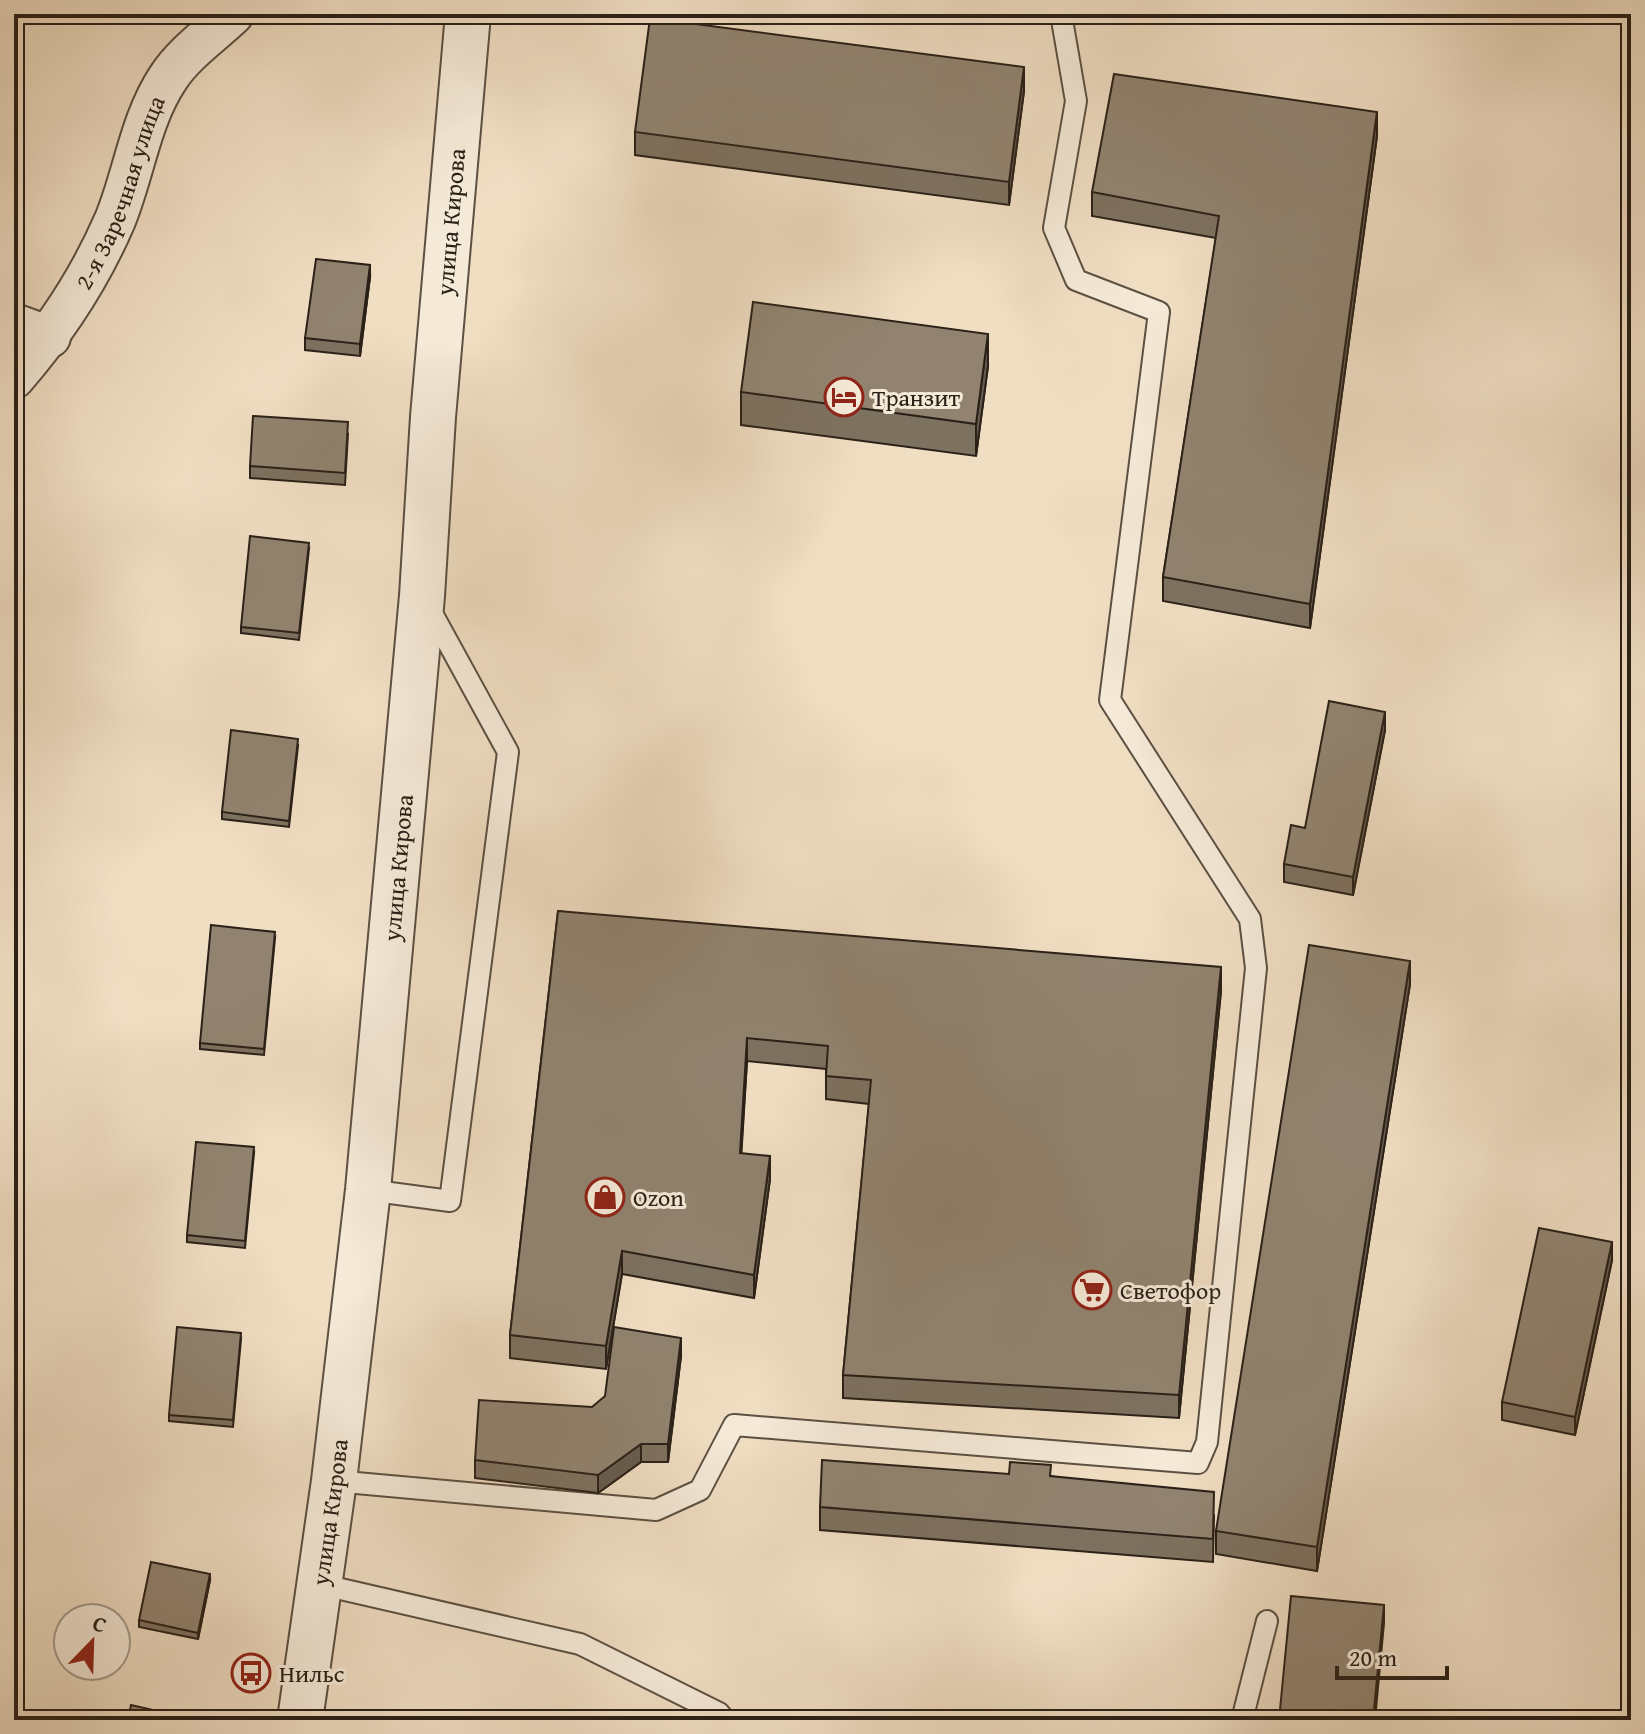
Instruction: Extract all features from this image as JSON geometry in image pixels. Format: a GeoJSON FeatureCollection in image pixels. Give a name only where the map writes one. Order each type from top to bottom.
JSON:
{"type":"FeatureCollection","features":[{"type":"Feature","properties":{"kind":"street","name":"2-я Заречная улица"},"geometry":{"type":"LineString","coordinates":[[14,378],[32,330],[115,220],[155,102],[169,76],[233,14]]}},
{"type":"Feature","properties":{"kind":"street","name":"улица Кирова"},"geometry":{"type":"LineString","coordinates":[[300,1720],[334,1481],[368,1190],[422,596],[433,417],[468,14]]}},
{"type":"Feature","properties":{"kind":"lane"},"geometry":{"type":"LineString","coordinates":[[334,1481],[656,1510],[700,1490],[734,1425],[1198,1463],[1207,1442],[1256,968],[1250,919],[1110,700],[1159,312],[1076,280],[1054,228],[1076,101],[1061,14]]}},
{"type":"Feature","properties":{"kind":"lane"},"geometry":{"type":"LineString","coordinates":[[368,1190],[450,1201],[508,752],[422,596]]}},
{"type":"Feature","properties":{"kind":"lane"},"geometry":{"type":"LineString","coordinates":[[319,1584],[580,1644],[719,1713],[725,1720]]}},
{"type":"Feature","properties":{"kind":"lane"},"geometry":{"type":"LineString","coordinates":[[1242,1720],[1267,1621]]}},
{"type":"Feature","properties":{"kind":"building"},"geometry":{"type":"Polygon","coordinates":[[[650,18],[1024,67],[1009,182],[635,132],[650,18]]]}},
{"type":"Feature","properties":{"kind":"building"},"geometry":{"type":"Polygon","coordinates":[[[1114,74],[1377,112],[1310,604],[1163,577],[1219,216],[1092,192],[1114,74]]]}},
{"type":"Feature","properties":{"kind":"building"},"geometry":{"type":"Polygon","coordinates":[[[316,259],[370,265],[360,344],[305,338],[316,259]]]}},
{"type":"Feature","properties":{"kind":"building"},"geometry":{"type":"Polygon","coordinates":[[[753,302],[988,334],[976,424],[741,392],[753,302]]]}},
{"type":"Feature","properties":{"kind":"building"},"geometry":{"type":"Polygon","coordinates":[[[253,416],[348,422],[345,473],[250,466],[253,416]]]}},
{"type":"Feature","properties":{"kind":"building"},"geometry":{"type":"Polygon","coordinates":[[[250,536],[309,543],[299,633],[241,627],[250,536]]]}},
{"type":"Feature","properties":{"kind":"building"},"geometry":{"type":"Polygon","coordinates":[[[1329,701],[1385,712],[1353,877],[1284,864],[1291,825],[1305,828],[1329,701]]]}},
{"type":"Feature","properties":{"kind":"building"},"geometry":{"type":"Polygon","coordinates":[[[231,730],[298,739],[289,821],[222,812],[231,730]]]}},
{"type":"Feature","properties":{"kind":"building"},"geometry":{"type":"Polygon","coordinates":[[[558,911],[1221,967],[1179,1395],[843,1375],[871,1080],[826,1076],[828,1046],[747,1038],[740,1153],[770,1156],[754,1275],[622,1251],[606,1346],[510,1335],[558,911]]]}},
{"type":"Feature","properties":{"kind":"building"},"geometry":{"type":"Polygon","coordinates":[[[211,925],[275,932],[264,1049],[200,1043],[211,925]]]}},
{"type":"Feature","properties":{"kind":"building"},"geometry":{"type":"Polygon","coordinates":[[[1309,945],[1410,961],[1317,1547],[1216,1531],[1309,945]]]}},
{"type":"Feature","properties":{"kind":"building"},"geometry":{"type":"Polygon","coordinates":[[[196,1142],[254,1147],[245,1241],[187,1235],[196,1142]]]}},
{"type":"Feature","properties":{"kind":"building"},"geometry":{"type":"Polygon","coordinates":[[[1539,1228],[1612,1242],[1575,1417],[1502,1402],[1539,1228]]]}},
{"type":"Feature","properties":{"kind":"building"},"geometry":{"type":"Polygon","coordinates":[[[177,1327],[241,1333],[233,1420],[169,1415],[177,1327]]]}},
{"type":"Feature","properties":{"kind":"building"},"geometry":{"type":"Polygon","coordinates":[[[614,1327],[681,1338],[668,1444],[641,1444],[598,1475],[475,1460],[479,1400],[592,1407],[605,1396],[614,1327]]]}},
{"type":"Feature","properties":{"kind":"building"},"geometry":{"type":"Polygon","coordinates":[[[822,1460],[1009,1474],[1010,1462],[1051,1465],[1050,1476],[1214,1492],[1213,1539],[820,1507],[822,1460]]]}},
{"type":"Feature","properties":{"kind":"building"},"geometry":{"type":"Polygon","coordinates":[[[151,1562],[210,1574],[198,1633],[139,1620],[151,1562]]]}},
{"type":"Feature","properties":{"kind":"building"},"geometry":{"type":"Polygon","coordinates":[[[1291,1596],[1384,1605],[1373,1720],[1279,1720],[1291,1596]]]}},
{"type":"Feature","properties":{"kind":"building"},"geometry":{"type":"Polygon","coordinates":[[[131,1705],[188,1718],[188,1720],[128,1720],[131,1705]]]}},
{"type":"Feature","properties":{"kind":"place","name":"Транзит"},"geometry":{"type":"Point","coordinates":[844,397]}},
{"type":"Feature","properties":{"kind":"place","name":"Ozon"},"geometry":{"type":"Point","coordinates":[605,1197]}},
{"type":"Feature","properties":{"kind":"place","name":"Светофор"},"geometry":{"type":"Point","coordinates":[1092,1290]}},
{"type":"Feature","properties":{"kind":"place","name":"Нильс"},"geometry":{"type":"Point","coordinates":[251,1673]}}]}
